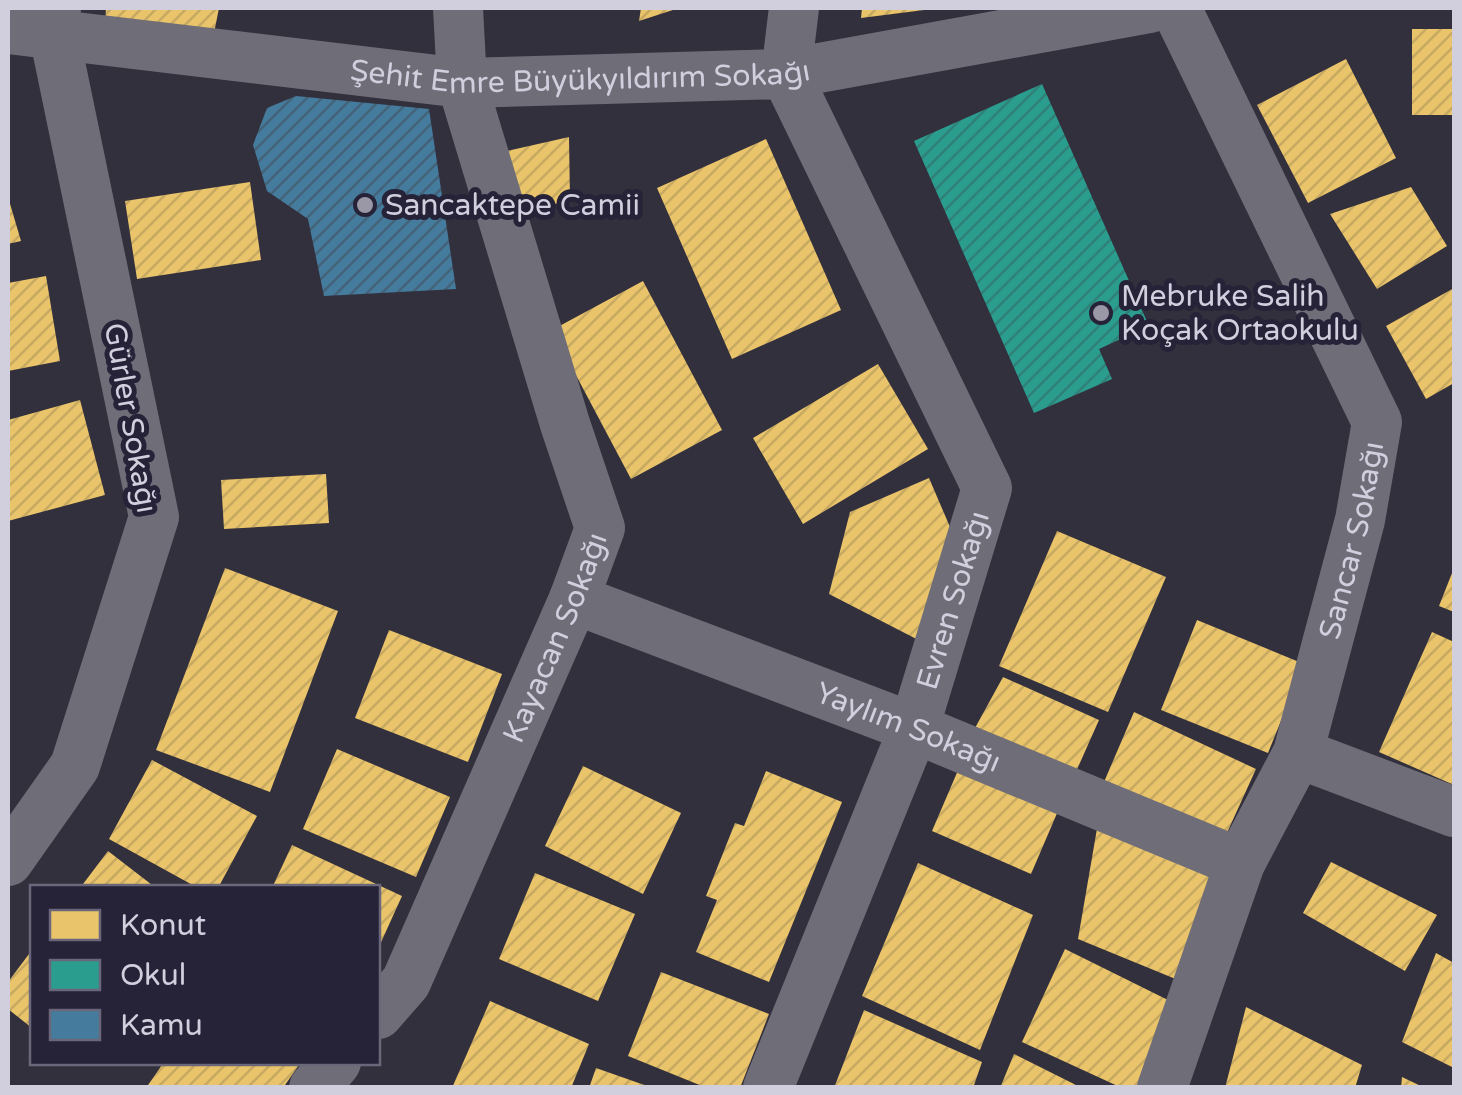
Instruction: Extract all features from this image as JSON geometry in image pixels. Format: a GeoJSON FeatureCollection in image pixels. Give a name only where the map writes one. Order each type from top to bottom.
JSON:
{"type":"FeatureCollection","features":[{"type":"Feature","properties":{"kind":"street","name":"Kayacan Sokağı"},"geometry":{"type":"LineString","coordinates":[[380,1012],[406,982],[574,599],[600,528],[564,424],[462,84],[458,8]]}},
{"type":"Feature","properties":{"kind":"street"},"geometry":{"type":"LineString","coordinates":[[786,74],[794,8]]}},
{"type":"Feature","properties":{"kind":"street","name":"Şehit Emre Büyükyıldırım Sokağı"},"geometry":{"type":"LineString","coordinates":[[39,24],[462,84],[786,74],[1150,8]]}},
{"type":"Feature","properties":{"kind":"street","name":"Sancar Sokağı"},"geometry":{"type":"LineString","coordinates":[[1162,1088],[1240,864],[1298,753],[1360,520],[1377,422],[1176,8]]}},
{"type":"Feature","properties":{"kind":"street","name":"Gürler Sokağı"},"geometry":{"type":"LineString","coordinates":[[8,861],[75,766],[154,517],[39,24]]}},
{"type":"Feature","properties":{"kind":"street","name":"Evren Sokağı"},"geometry":{"type":"LineString","coordinates":[[768,1088],[914,728],[987,488],[786,74]]}},
{"type":"Feature","properties":{"kind":"street","name":"Yaylım Sokağı"},"geometry":{"type":"LineString","coordinates":[[574,599],[914,728],[1240,864]]}},
{"type":"Feature","properties":{"kind":"street"},"geometry":{"type":"LineString","coordinates":[[1298,753],[1454,812]]}},
{"type":"Feature","properties":{"kind":"street"},"geometry":{"type":"LineString","coordinates":[[314,1088],[333,1065]]}},
{"type":"Feature","properties":{"kind":"building: Konut"},"geometry":{"type":"Polygon","coordinates":[[[106,8],[219,8],[214,33],[104,40],[106,8]]]}},
{"type":"Feature","properties":{"kind":"building: Konut"},"geometry":{"type":"Polygon","coordinates":[[[641,8],[679,8],[639,21],[641,8]]]}},
{"type":"Feature","properties":{"kind":"building: Konut"},"geometry":{"type":"Polygon","coordinates":[[[862,8],[924,8],[924,10],[861,18],[862,8]]]}},
{"type":"Feature","properties":{"kind":"building: Konut"},"geometry":{"type":"Polygon","coordinates":[[[1412,29],[1454,29],[1454,115],[1412,115],[1412,29]]]}},
{"type":"Feature","properties":{"kind":"building: Konut"},"geometry":{"type":"Polygon","coordinates":[[[1346,59],[1396,158],[1308,203],[1257,105],[1346,59]]]}},
{"type":"Feature","properties":{"kind":"building: Konut"},"geometry":{"type":"Polygon","coordinates":[[[569,137],[570,201],[520,211],[502,152],[569,137]]]}},
{"type":"Feature","properties":{"kind":"building: Konut"},"geometry":{"type":"Polygon","coordinates":[[[766,139],[841,310],[732,359],[657,188],[766,139]]]}},
{"type":"Feature","properties":{"kind":"building: Konut"},"geometry":{"type":"Polygon","coordinates":[[[250,182],[261,260],[137,279],[125,201],[250,182]]]}},
{"type":"Feature","properties":{"kind":"building: Konut"},"geometry":{"type":"Polygon","coordinates":[[[1411,187],[1447,246],[1377,289],[1330,214],[1411,187]]]}},
{"type":"Feature","properties":{"kind":"building: Konut"},"geometry":{"type":"Polygon","coordinates":[[[8,197],[21,241],[8,244],[8,197]]]}},
{"type":"Feature","properties":{"kind":"building: Konut"},"geometry":{"type":"Polygon","coordinates":[[[46,276],[60,361],[8,371],[8,283],[46,276]]]}},
{"type":"Feature","properties":{"kind":"building: Konut"},"geometry":{"type":"Polygon","coordinates":[[[643,281],[722,430],[631,479],[552,330],[643,281]]]}},
{"type":"Feature","properties":{"kind":"building: Konut"},"geometry":{"type":"Polygon","coordinates":[[[1454,288],[1454,383],[1426,399],[1386,326],[1454,288]]]}},
{"type":"Feature","properties":{"kind":"building: Konut"},"geometry":{"type":"Polygon","coordinates":[[[878,364],[928,449],[803,524],[753,438],[878,364]]]}},
{"type":"Feature","properties":{"kind":"building: Konut"},"geometry":{"type":"Polygon","coordinates":[[[80,400],[105,495],[8,521],[8,420],[80,400]]]}},
{"type":"Feature","properties":{"kind":"building: Konut"},"geometry":{"type":"Polygon","coordinates":[[[326,474],[329,523],[224,529],[221,480],[326,474]]]}},
{"type":"Feature","properties":{"kind":"building: Konut"},"geometry":{"type":"Polygon","coordinates":[[[929,478],[950,527],[930,646],[829,594],[850,512],[929,478]]]}},
{"type":"Feature","properties":{"kind":"building: Konut"},"geometry":{"type":"Polygon","coordinates":[[[1057,531],[1166,577],[1108,712],[999,666],[1057,531]]]}},
{"type":"Feature","properties":{"kind":"building: Konut"},"geometry":{"type":"Polygon","coordinates":[[[225,568],[338,611],[270,792],[156,750],[225,568]]]}},
{"type":"Feature","properties":{"kind":"building: Konut"},"geometry":{"type":"Polygon","coordinates":[[[1454,568],[1454,612],[1439,606],[1454,568]]]}},
{"type":"Feature","properties":{"kind":"building: Konut"},"geometry":{"type":"Polygon","coordinates":[[[1197,620],[1304,664],[1268,753],[1161,710],[1197,620]]]}},
{"type":"Feature","properties":{"kind":"building: Konut"},"geometry":{"type":"Polygon","coordinates":[[[389,630],[502,674],[468,762],[355,718],[389,630]]]}},
{"type":"Feature","properties":{"kind":"building: Konut"},"geometry":{"type":"Polygon","coordinates":[[[1432,632],[1454,642],[1454,785],[1379,752],[1432,632]]]}},
{"type":"Feature","properties":{"kind":"building: Konut"},"geometry":{"type":"Polygon","coordinates":[[[1003,677],[1099,720],[1071,783],[969,739],[1003,677]]]}},
{"type":"Feature","properties":{"kind":"building: Konut"},"geometry":{"type":"Polygon","coordinates":[[[1134,712],[1256,769],[1221,846],[1101,789],[1134,712]]]}},
{"type":"Feature","properties":{"kind":"building: Konut"},"geometry":{"type":"Polygon","coordinates":[[[337,749],[450,797],[416,877],[303,829],[337,749]]]}},
{"type":"Feature","properties":{"kind":"building: Konut"},"geometry":{"type":"Polygon","coordinates":[[[152,760],[257,816],[220,885],[193,885],[109,839],[152,760]]]}},
{"type":"Feature","properties":{"kind":"building: Konut"},"geometry":{"type":"Polygon","coordinates":[[[583,766],[681,813],[643,894],[545,846],[583,766]]]}},
{"type":"Feature","properties":{"kind":"building: Konut"},"geometry":{"type":"Polygon","coordinates":[[[959,768],[1058,811],[1031,874],[932,831],[959,768]]]}},
{"type":"Feature","properties":{"kind":"building: Konut"},"geometry":{"type":"Polygon","coordinates":[[[766,771],[842,802],[769,982],[696,952],[717,900],[706,896],[735,823],[744,826],[766,771]]]}},
{"type":"Feature","properties":{"kind":"building: Konut"},"geometry":{"type":"Polygon","coordinates":[[[1099,817],[1226,867],[1178,980],[1078,939],[1099,817]]]}},
{"type":"Feature","properties":{"kind":"building: Konut"},"geometry":{"type":"Polygon","coordinates":[[[292,845],[378,885],[273,885],[292,845]]]}},
{"type":"Feature","properties":{"kind":"building: Konut"},"geometry":{"type":"Polygon","coordinates":[[[108,851],[152,885],[82,885],[108,851]]]}},
{"type":"Feature","properties":{"kind":"building: Konut"},"geometry":{"type":"Polygon","coordinates":[[[1331,862],[1437,915],[1405,971],[1303,913],[1331,862]]]}},
{"type":"Feature","properties":{"kind":"building: Konut"},"geometry":{"type":"Polygon","coordinates":[[[918,863],[1033,915],[980,1050],[862,996],[918,863]]]}},
{"type":"Feature","properties":{"kind":"building: Konut"},"geometry":{"type":"Polygon","coordinates":[[[535,873],[635,914],[598,1001],[499,959],[535,873]]]}},
{"type":"Feature","properties":{"kind":"building: Konut"},"geometry":{"type":"Polygon","coordinates":[[[380,886],[402,896],[380,945],[380,886]]]}},
{"type":"Feature","properties":{"kind":"building: Konut"},"geometry":{"type":"Polygon","coordinates":[[[1065,949],[1170,1001],[1146,1088],[1122,1088],[1022,1042],[1065,949]]]}},
{"type":"Feature","properties":{"kind":"building: Konut"},"geometry":{"type":"Polygon","coordinates":[[[30,953],[30,1026],[8,1009],[8,982],[30,953]]]}},
{"type":"Feature","properties":{"kind":"building: Konut"},"geometry":{"type":"Polygon","coordinates":[[[1436,953],[1454,963],[1454,1068],[1402,1042],[1436,953]]]}},
{"type":"Feature","properties":{"kind":"building: Konut"},"geometry":{"type":"Polygon","coordinates":[[[661,972],[769,1014],[740,1088],[707,1088],[628,1056],[661,972]]]}},
{"type":"Feature","properties":{"kind":"building: Konut"},"geometry":{"type":"Polygon","coordinates":[[[490,1001],[589,1044],[571,1088],[452,1088],[490,1001]]]}},
{"type":"Feature","properties":{"kind":"building: Konut"},"geometry":{"type":"Polygon","coordinates":[[[1246,1007],[1362,1065],[1355,1088],[1225,1088],[1246,1007]]]}},
{"type":"Feature","properties":{"kind":"building: Konut"},"geometry":{"type":"Polygon","coordinates":[[[864,1010],[982,1062],[973,1088],[834,1088],[864,1010]]]}},
{"type":"Feature","properties":{"kind":"building: Konut"},"geometry":{"type":"Polygon","coordinates":[[[1014,1054],[1082,1088],[1000,1088],[1014,1054]]]}},
{"type":"Feature","properties":{"kind":"building: Konut"},"geometry":{"type":"Polygon","coordinates":[[[162,1065],[299,1065],[283,1088],[146,1088],[162,1065]]]}},
{"type":"Feature","properties":{"kind":"building: Konut"},"geometry":{"type":"Polygon","coordinates":[[[596,1068],[650,1087],[589,1088],[596,1068]]]}},
{"type":"Feature","properties":{"kind":"building: Konut"},"geometry":{"type":"Polygon","coordinates":[[[1402,1077],[1425,1088],[1401,1088],[1402,1077]]]}},
{"type":"Feature","properties":{"kind":"building: Okul"},"geometry":{"type":"Polygon","coordinates":[[[1042,84],[1149,326],[1099,349],[1112,379],[1034,413],[914,141],[1042,84]]]}},
{"type":"Feature","properties":{"kind":"building: Kamu","name":"Sancaktepe Camii"},"geometry":{"type":"Polygon","coordinates":[[[296,96],[429,109],[456,289],[324,296],[308,219],[267,191],[253,145],[267,108],[296,96]]]}},
{"type":"Feature","properties":{"kind":"place","name":"Sancaktepe Camii"},"geometry":{"type":"Point","coordinates":[365,205]}},
{"type":"Feature","properties":{"kind":"place","name":"Mebruke Salih Koçak Ortaokulu"},"geometry":{"type":"Point","coordinates":[1101,313]}}]}
